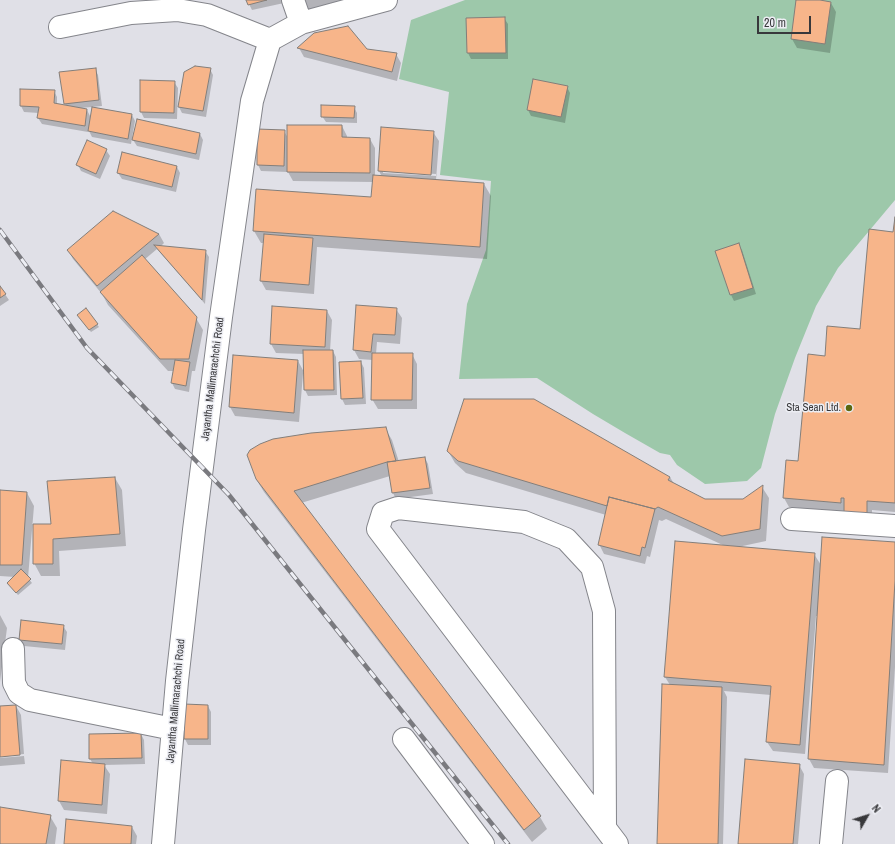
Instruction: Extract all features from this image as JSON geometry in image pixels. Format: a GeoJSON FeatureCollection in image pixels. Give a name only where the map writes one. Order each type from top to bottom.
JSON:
{"type":"FeatureCollection","features":[{"type":"Feature","properties":{"kind":"street"},"geometry":{"type":"LineString","coordinates":[[293,0],[301,23]]}},
{"type":"Feature","properties":{"kind":"street"},"geometry":{"type":"LineString","coordinates":[[60,28],[131,13],[177,10],[207,15],[270,40],[301,23],[386,0]]}},
{"type":"Feature","properties":{"kind":"street","name":"Jayantha Mallimarachchi Road"},"geometry":{"type":"LineString","coordinates":[[163,844],[173,728],[194,530],[221,317],[252,101],[270,40]]}},
{"type":"Feature","properties":{"kind":"street"},"geometry":{"type":"LineString","coordinates":[[398,508],[524,522],[566,539],[592,567],[604,611],[611,836],[378,529],[383,513],[398,508]]}},
{"type":"Feature","properties":{"kind":"street"},"geometry":{"type":"LineString","coordinates":[[792,519],[895,526]]}},
{"type":"Feature","properties":{"kind":"street"},"geometry":{"type":"LineString","coordinates":[[13,649],[14,683],[19,693],[30,700],[173,728]]}},
{"type":"Feature","properties":{"kind":"street"},"geometry":{"type":"LineString","coordinates":[[404,739],[483,844]]}},
{"type":"Feature","properties":{"kind":"street"},"geometry":{"type":"LineString","coordinates":[[831,844],[837,780]]}},
{"type":"Feature","properties":{"kind":"green space"},"geometry":{"type":"Polygon","coordinates":[[[465,0],[895,0],[895,200],[838,268],[816,306],[775,414],[761,468],[747,481],[705,484],[677,465],[670,455],[660,453],[625,433],[537,378],[459,379],[467,304],[486,250],[491,181],[440,175],[449,92],[399,79],[411,20],[465,0]]]}},
{"type":"Feature","properties":{"kind":"building"},"geometry":{"type":"Polygon","coordinates":[[[246,0],[267,0],[248,5],[246,0]]]}},
{"type":"Feature","properties":{"kind":"building"},"geometry":{"type":"Polygon","coordinates":[[[796,0],[820,0],[831,2],[825,44],[791,39],[796,0]]]}},
{"type":"Feature","properties":{"kind":"building"},"geometry":{"type":"Polygon","coordinates":[[[505,17],[506,53],[467,53],[466,18],[505,17]]]}},
{"type":"Feature","properties":{"kind":"building"},"geometry":{"type":"Polygon","coordinates":[[[348,26],[367,49],[397,53],[392,72],[297,48],[314,33],[348,26]]]}},
{"type":"Feature","properties":{"kind":"building"},"geometry":{"type":"Polygon","coordinates":[[[195,66],[211,68],[203,111],[178,107],[184,72],[195,66]]]}},
{"type":"Feature","properties":{"kind":"building"},"geometry":{"type":"Polygon","coordinates":[[[96,68],[99,100],[64,104],[59,72],[96,68]]]}},
{"type":"Feature","properties":{"kind":"building"},"geometry":{"type":"Polygon","coordinates":[[[533,79],[568,86],[561,117],[527,110],[533,79]]]}},
{"type":"Feature","properties":{"kind":"building"},"geometry":{"type":"Polygon","coordinates":[[[140,80],[175,81],[174,113],[140,112],[140,80]]]}},
{"type":"Feature","properties":{"kind":"building"},"geometry":{"type":"Polygon","coordinates":[[[20,89],[55,90],[54,103],[87,109],[85,126],[37,118],[39,107],[20,106],[20,89]]]}},
{"type":"Feature","properties":{"kind":"building"},"geometry":{"type":"Polygon","coordinates":[[[321,105],[355,106],[354,118],[321,117],[321,105]]]}},
{"type":"Feature","properties":{"kind":"building"},"geometry":{"type":"Polygon","coordinates":[[[92,107],[132,114],[128,139],[88,131],[92,107]]]}},
{"type":"Feature","properties":{"kind":"building"},"geometry":{"type":"Polygon","coordinates":[[[137,119],[200,133],[196,154],[132,140],[137,119]]]}},
{"type":"Feature","properties":{"kind":"building"},"geometry":{"type":"Polygon","coordinates":[[[287,125],[342,125],[342,137],[370,138],[370,173],[287,172],[287,125]]]}},
{"type":"Feature","properties":{"kind":"building"},"geometry":{"type":"Polygon","coordinates":[[[381,127],[434,131],[431,175],[378,171],[381,127]]]}},
{"type":"Feature","properties":{"kind":"building"},"geometry":{"type":"Polygon","coordinates":[[[257,129],[285,130],[284,166],[257,165],[257,129]]]}},
{"type":"Feature","properties":{"kind":"building"},"geometry":{"type":"Polygon","coordinates":[[[87,140],[107,149],[96,174],[76,165],[87,140]]]}},
{"type":"Feature","properties":{"kind":"building"},"geometry":{"type":"Polygon","coordinates":[[[122,152],[177,166],[172,187],[117,173],[122,152]]]}},
{"type":"Feature","properties":{"kind":"building"},"geometry":{"type":"Polygon","coordinates":[[[373,175],[484,183],[480,247],[253,231],[256,189],[371,197],[373,175]]]}},
{"type":"Feature","properties":{"kind":"building"},"geometry":{"type":"Polygon","coordinates":[[[113,211],[159,234],[97,286],[67,250],[113,211]]]}},
{"type":"Feature","properties":{"kind":"building","name":"Sta Sean Ltd."},"geometry":{"type":"Polygon","coordinates":[[[895,217],[895,503],[867,501],[867,513],[844,513],[844,498],[841,498],[841,503],[783,498],[786,460],[798,461],[808,354],[825,356],[827,326],[860,329],[869,229],[893,232],[895,217]]]}},
{"type":"Feature","properties":{"kind":"building"},"geometry":{"type":"Polygon","coordinates":[[[264,234],[313,238],[309,285],[260,281],[264,234]]]}},
{"type":"Feature","properties":{"kind":"building"},"geometry":{"type":"Polygon","coordinates":[[[739,243],[753,288],[730,295],[715,251],[739,243]]]}},
{"type":"Feature","properties":{"kind":"building"},"geometry":{"type":"Polygon","coordinates":[[[154,245],[206,250],[202,300],[154,245]]]}},
{"type":"Feature","properties":{"kind":"building"},"geometry":{"type":"Polygon","coordinates":[[[142,255],[197,317],[189,359],[160,359],[100,292],[142,255]]]}},
{"type":"Feature","properties":{"kind":"building"},"geometry":{"type":"Polygon","coordinates":[[[0,286],[6,294],[0,298],[0,286]]]}},
{"type":"Feature","properties":{"kind":"building"},"geometry":{"type":"Polygon","coordinates":[[[356,305],[397,308],[395,335],[373,334],[371,352],[353,350],[356,305]]]}},
{"type":"Feature","properties":{"kind":"building"},"geometry":{"type":"Polygon","coordinates":[[[272,306],[327,310],[325,347],[270,344],[272,306]]]}},
{"type":"Feature","properties":{"kind":"building"},"geometry":{"type":"Polygon","coordinates":[[[86,308],[98,324],[89,330],[77,315],[86,308]]]}},
{"type":"Feature","properties":{"kind":"building"},"geometry":{"type":"Polygon","coordinates":[[[303,350],[333,350],[334,390],[304,390],[303,350]]]}},
{"type":"Feature","properties":{"kind":"building"},"geometry":{"type":"Polygon","coordinates":[[[372,353],[413,353],[412,400],[371,400],[372,353]]]}},
{"type":"Feature","properties":{"kind":"building"},"geometry":{"type":"Polygon","coordinates":[[[233,355],[298,360],[294,413],[229,407],[233,355]]]}},
{"type":"Feature","properties":{"kind":"building"},"geometry":{"type":"Polygon","coordinates":[[[175,360],[190,362],[186,386],[171,383],[175,360]]]}},
{"type":"Feature","properties":{"kind":"building"},"geometry":{"type":"Polygon","coordinates":[[[361,361],[363,398],[341,399],[339,362],[361,361]]]}},
{"type":"Feature","properties":{"kind":"building"},"geometry":{"type":"Polygon","coordinates":[[[464,399],[534,399],[670,477],[668,480],[705,499],[743,499],[763,485],[760,529],[722,536],[658,507],[655,509],[609,497],[607,506],[458,461],[447,451],[464,399]]]}},
{"type":"Feature","properties":{"kind":"building"},"geometry":{"type":"Polygon","coordinates":[[[386,427],[396,461],[387,462],[294,491],[541,816],[524,830],[256,479],[247,455],[250,450],[273,439],[311,433],[386,427]]]}},
{"type":"Feature","properties":{"kind":"building"},"geometry":{"type":"Polygon","coordinates":[[[425,457],[430,488],[392,493],[387,462],[425,457]]]}},
{"type":"Feature","properties":{"kind":"building"},"geometry":{"type":"Polygon","coordinates":[[[115,477],[120,534],[53,539],[53,564],[33,564],[33,524],[51,524],[47,481],[115,477]]]}},
{"type":"Feature","properties":{"kind":"building"},"geometry":{"type":"Polygon","coordinates":[[[0,490],[27,492],[22,565],[0,565],[0,490]]]}},
{"type":"Feature","properties":{"kind":"building"},"geometry":{"type":"Polygon","coordinates":[[[609,497],[655,509],[645,548],[642,547],[640,556],[598,545],[609,497]]]}},
{"type":"Feature","properties":{"kind":"building"},"geometry":{"type":"Polygon","coordinates":[[[822,537],[895,542],[895,581],[884,765],[808,759],[822,537]]]}},
{"type":"Feature","properties":{"kind":"building"},"geometry":{"type":"Polygon","coordinates":[[[675,541],[815,553],[800,745],[766,742],[771,686],[664,677],[675,541]]]}},
{"type":"Feature","properties":{"kind":"building"},"geometry":{"type":"Polygon","coordinates":[[[21,569],[31,579],[16,593],[7,583],[21,569]]]}},
{"type":"Feature","properties":{"kind":"building"},"geometry":{"type":"Polygon","coordinates":[[[21,620],[64,625],[62,644],[19,640],[21,620]]]}},
{"type":"Feature","properties":{"kind":"building"},"geometry":{"type":"Polygon","coordinates":[[[662,684],[722,687],[718,844],[657,844],[662,684]]]}},
{"type":"Feature","properties":{"kind":"building"},"geometry":{"type":"Polygon","coordinates":[[[184,704],[208,705],[208,739],[184,739],[184,704]]]}},
{"type":"Feature","properties":{"kind":"building"},"geometry":{"type":"Polygon","coordinates":[[[16,705],[20,755],[0,757],[0,706],[16,705]]]}},
{"type":"Feature","properties":{"kind":"building"},"geometry":{"type":"Polygon","coordinates":[[[141,733],[142,758],[89,759],[89,734],[141,733]]]}},
{"type":"Feature","properties":{"kind":"building"},"geometry":{"type":"Polygon","coordinates":[[[745,759],[800,764],[793,844],[738,844],[745,759]]]}},
{"type":"Feature","properties":{"kind":"building"},"geometry":{"type":"Polygon","coordinates":[[[61,760],[105,764],[102,805],[58,801],[61,760]]]}},
{"type":"Feature","properties":{"kind":"building"},"geometry":{"type":"Polygon","coordinates":[[[0,807],[51,815],[46,844],[0,844],[0,807]]]}},
{"type":"Feature","properties":{"kind":"building"},"geometry":{"type":"Polygon","coordinates":[[[66,819],[132,826],[131,844],[64,844],[66,819]]]}},
{"type":"Feature","properties":{"kind":"railway"},"geometry":{"type":"LineString","coordinates":[[0,230],[87,348],[229,495],[508,844]]}},
{"type":"Feature","properties":{"kind":"place","name":"Sta Sean Ltd."},"geometry":{"type":"Point","coordinates":[849,408]}}]}
